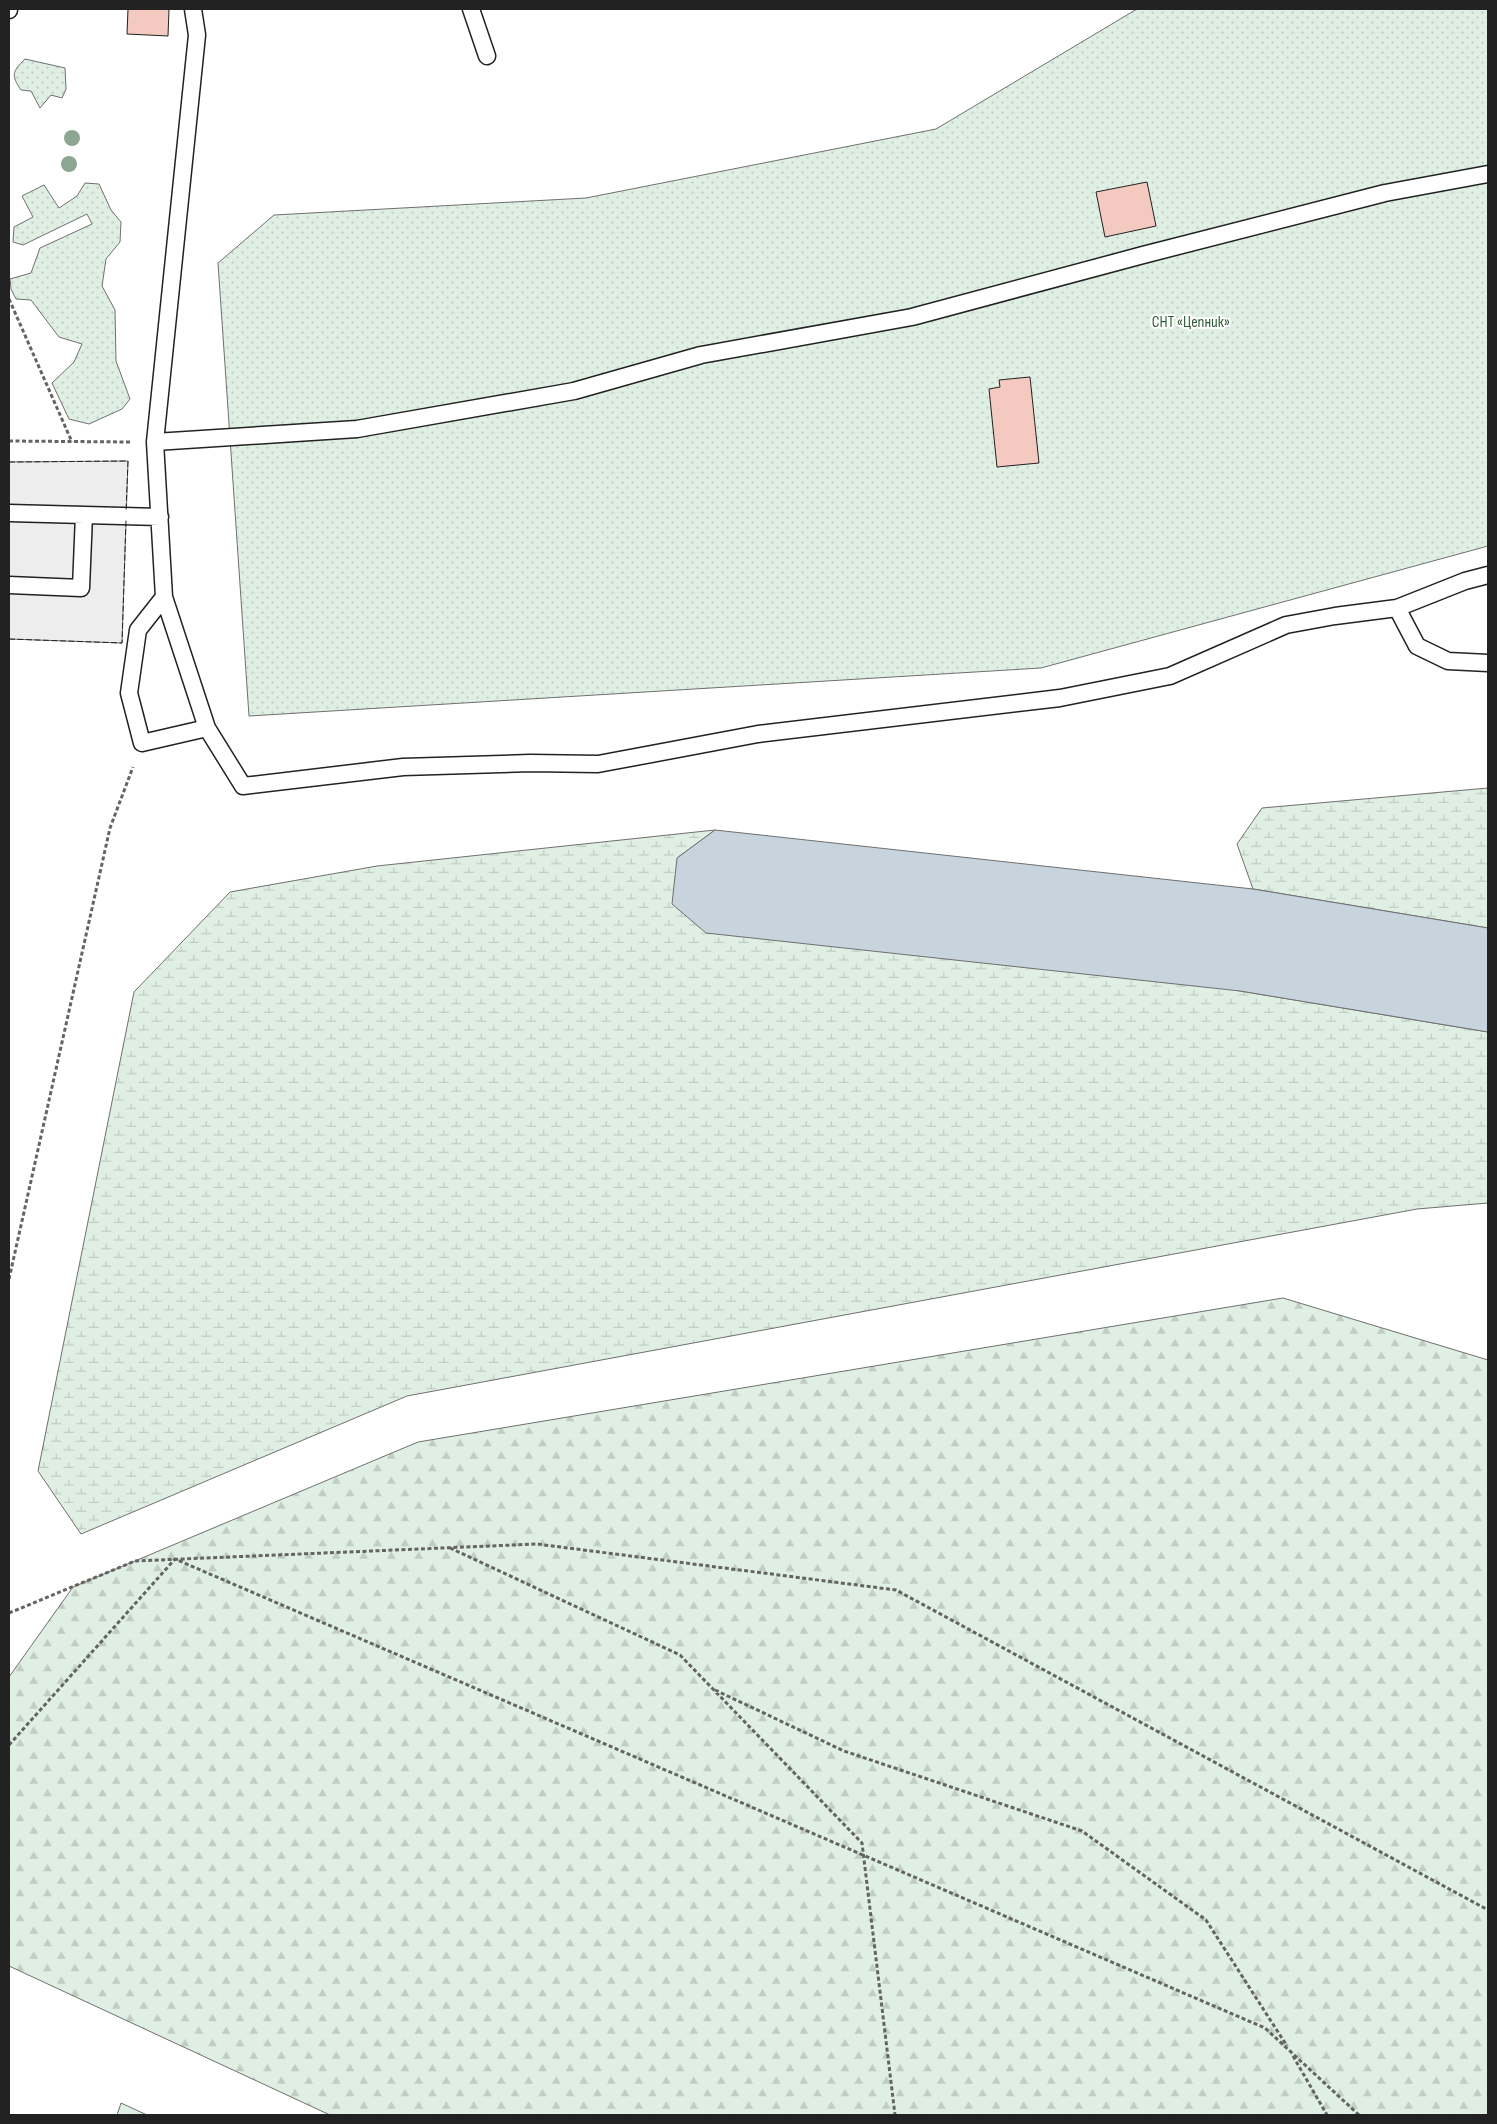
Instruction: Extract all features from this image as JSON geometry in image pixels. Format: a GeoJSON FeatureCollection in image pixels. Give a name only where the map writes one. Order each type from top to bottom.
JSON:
{"type":"FeatureCollection","features":[{"type":"Feature","properties":{"kind":"lane"},"geometry":{"type":"LineString","coordinates":[[193,9],[196,35],[155,442],[164,597],[207,728],[242,786],[403,768],[530,763],[598,764],[758,734],[1060,698],[1170,676],[1286,625],[1397,608],[1488,575]]}},
{"type":"Feature","properties":{"kind":"lane"},"geometry":{"type":"LineString","coordinates":[[472,9],[487,56]]}},
{"type":"Feature","properties":{"kind":"lane"},"geometry":{"type":"LineString","coordinates":[[155,442],[357,429],[574,391],[701,355],[912,317],[1134,257],[1375,196],[1488,174]]}},
{"type":"Feature","properties":{"kind":"lane"},"geometry":{"type":"LineString","coordinates":[[9,513],[160,517]]}},
{"type":"Feature","properties":{"kind":"lane"},"geometry":{"type":"LineString","coordinates":[[9,585],[81,588],[84,515]]}},
{"type":"Feature","properties":{"kind":"lane"},"geometry":{"type":"LineString","coordinates":[[164,597],[138,630],[129,693],[142,743],[207,728]]}},
{"type":"Feature","properties":{"kind":"lane"},"geometry":{"type":"LineString","coordinates":[[1397,608],[1418,646],[1448,661],[1488,663]]}},
{"type":"Feature","properties":{"kind":"path"},"geometry":{"type":"LineString","coordinates":[[9,299],[72,442]]}},
{"type":"Feature","properties":{"kind":"path"},"geometry":{"type":"LineString","coordinates":[[9,442],[155,442]]}},
{"type":"Feature","properties":{"kind":"path"},"geometry":{"type":"LineString","coordinates":[[9,1279],[110,828],[142,743]]}},
{"type":"Feature","properties":{"kind":"path"},"geometry":{"type":"LineString","coordinates":[[9,1613],[135,1561],[537,1544],[896,1590],[1488,1910]]}},
{"type":"Feature","properties":{"kind":"path"},"geometry":{"type":"LineString","coordinates":[[449,1548],[680,1655],[862,1843],[895,2115]]}},
{"type":"Feature","properties":{"kind":"path"},"geometry":{"type":"LineString","coordinates":[[9,1745],[175,1559]]}},
{"type":"Feature","properties":{"kind":"path"},"geometry":{"type":"LineString","coordinates":[[175,1559],[1265,2028],[1359,2115]]}},
{"type":"Feature","properties":{"kind":"path"},"geometry":{"type":"LineString","coordinates":[[712,1689],[844,1751],[1082,1831],[1206,1920],[1290,2052],[1327,2115]]}},
{"type":"Feature","properties":{"kind":"green space","name":"СНТ «Цепник»"},"geometry":{"type":"Polygon","coordinates":[[[1137,9],[1488,9],[1488,546],[1041,668],[249,716],[218,263],[274,215],[586,198],[936,129],[1137,9]]]}},
{"type":"Feature","properties":{"kind":"green space"},"geometry":{"type":"Polygon","coordinates":[[[25,59],[65,68],[66,89],[62,98],[51,95],[40,108],[31,91],[21,90],[14,74],[17,67],[25,59]]]}},
{"type":"Feature","properties":{"kind":"green space"},"geometry":{"type":"Polygon","coordinates":[[[85,183],[99,184],[111,210],[121,222],[120,242],[106,259],[102,286],[115,310],[116,361],[130,399],[122,409],[89,424],[69,419],[52,383],[74,362],[82,344],[59,337],[31,300],[16,299],[11,289],[10,279],[31,273],[40,248],[92,224],[87,214],[23,245],[13,242],[14,227],[33,217],[22,196],[44,185],[59,208],[77,196],[85,183]]]}},
{"type":"Feature","properties":{"kind":"green space"},"geometry":{"type":"Polygon","coordinates":[[[1488,788],[1488,928],[1253,889],[1237,844],[1262,808],[1488,788]]]}},
{"type":"Feature","properties":{"kind":"green space"},"geometry":{"type":"Polygon","coordinates":[[[715,830],[677,858],[1240,991],[1488,1032],[1488,1203],[1417,1209],[407,1396],[81,1534],[38,1471],[134,992],[230,892],[377,866],[715,830]]]}},
{"type":"Feature","properties":{"kind":"green space"},"geometry":{"type":"Polygon","coordinates":[[[1283,1298],[1488,1360],[1488,2115],[330,2115],[9,1966],[9,1677],[73,1587],[418,1442],[1283,1298]]]}},
{"type":"Feature","properties":{"kind":"green space"},"geometry":{"type":"Polygon","coordinates":[[[121,2103],[147,2115],[117,2115],[121,2103]]]}},
{"type":"Feature","properties":{"kind":"shaded area"},"geometry":{"type":"Polygon","coordinates":[[[128,461],[122,643],[9,639],[9,462],[128,461]]]}},
{"type":"Feature","properties":{"kind":"shaded area"},"geometry":{"type":"Polygon","coordinates":[[[715,830],[1253,889],[1488,928],[1488,1032],[1240,991],[706,933],[672,904],[677,858],[715,830]]]}},
{"type":"Feature","properties":{"kind":"building"},"geometry":{"type":"Polygon","coordinates":[[[128,9],[169,9],[168,36],[127,34],[128,9]]]}},
{"type":"Feature","properties":{"kind":"building"},"geometry":{"type":"Polygon","coordinates":[[[1147,182],[1156,226],[1105,237],[1096,192],[1147,182]]]}},
{"type":"Feature","properties":{"kind":"building"},"geometry":{"type":"Polygon","coordinates":[[[1030,377],[1039,463],[997,467],[989,389],[1000,387],[999,380],[1030,377]]]}},
{"type":"Feature","properties":{"kind":"fence"},"geometry":{"type":"LineString","coordinates":[[9,462],[128,461],[126,512]]}},
{"type":"Feature","properties":{"kind":"fence"},"geometry":{"type":"LineString","coordinates":[[9,639],[122,643],[126,520]]}}]}
